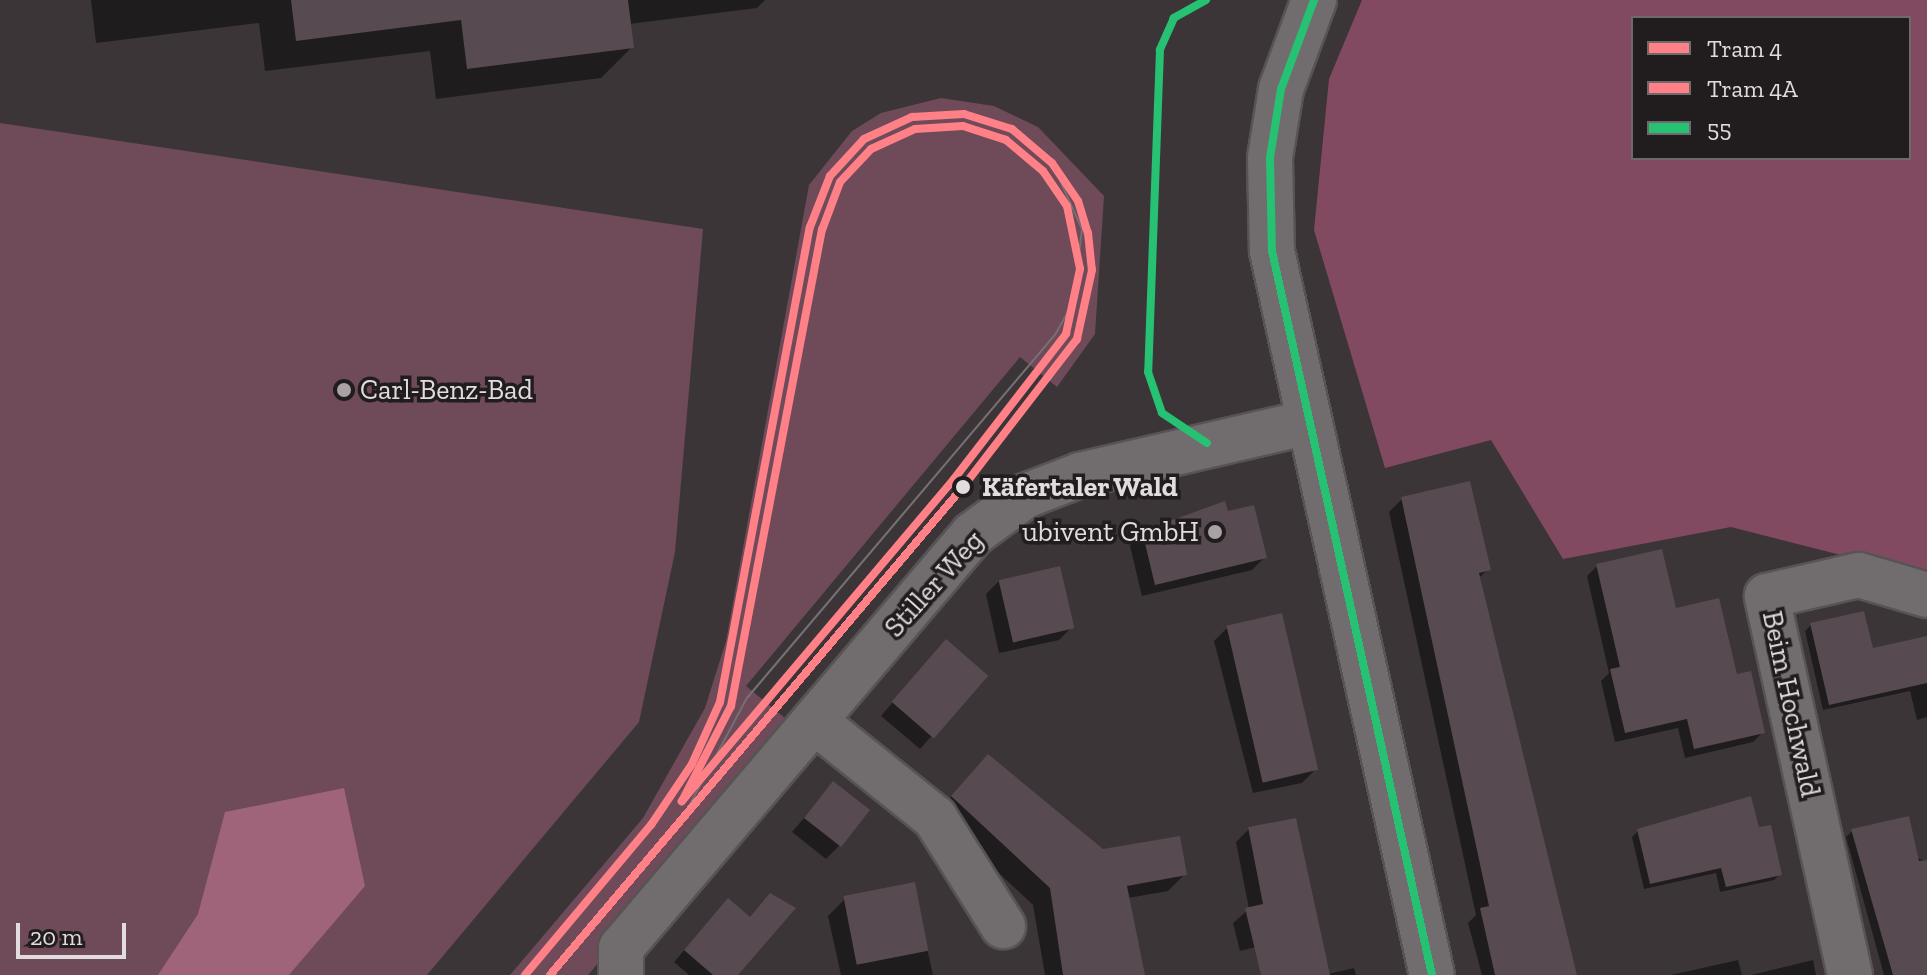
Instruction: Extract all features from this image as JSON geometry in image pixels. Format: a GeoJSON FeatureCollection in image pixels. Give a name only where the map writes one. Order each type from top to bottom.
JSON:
{"type":"FeatureCollection","features":[{"type":"Feature","properties":{"kind":"street"},"geometry":{"type":"LineString","coordinates":[[1314,0],[1281,89],[1270,158],[1272,251],[1432,975]]}},
{"type":"Feature","properties":{"kind":"street","name":"Stiller Weg"},"geometry":{"type":"LineString","coordinates":[[621,975],[621,948],[973,534],[1025,496],[1080,475],[1309,422]]}},
{"type":"Feature","properties":{"kind":"street","name":"Beim Hochwald"},"geometry":{"type":"LineString","coordinates":[[1850,975],[1767,596],[1859,575],[1927,595]]}},
{"type":"Feature","properties":{"kind":"street"},"geometry":{"type":"LineString","coordinates":[[814,721],[935,818],[1003,926]]}},
{"type":"Feature","properties":{"kind":"shaded area"},"geometry":{"type":"Polygon","coordinates":[[[1362,0],[1927,0],[1927,577],[1731,527],[1563,559],[1491,440],[1385,468],[1314,230],[1329,79],[1362,0]]]}},
{"type":"Feature","properties":{"kind":"shaded area"},"geometry":{"type":"Polygon","coordinates":[[[941,98],[994,106],[1038,127],[1104,196],[1095,334],[1057,387],[1020,357],[746,686],[797,728],[588,975],[510,975],[643,818],[705,708],[726,641],[809,185],[852,131],[881,113],[941,98]]]}},
{"type":"Feature","properties":{"kind":"shaded area","name":"Carl-Benz-Bad"},"geometry":{"type":"Polygon","coordinates":[[[0,123],[703,229],[675,552],[639,722],[427,975],[0,975],[0,123]]]}},
{"type":"Feature","properties":{"kind":"shaded area"},"geometry":{"type":"Polygon","coordinates":[[[344,788],[365,886],[289,975],[158,975],[198,914],[225,812],[344,788]]]}},
{"type":"Feature","properties":{"kind":"building"},"geometry":{"type":"Polygon","coordinates":[[[291,0],[628,0],[634,48],[467,69],[461,20],[296,41],[291,0]]]}},
{"type":"Feature","properties":{"kind":"building"},"geometry":{"type":"Polygon","coordinates":[[[1470,481],[1491,570],[1479,573],[1577,975],[1495,975],[1480,908],[1489,906],[1401,497],[1470,481]]]}},
{"type":"Feature","properties":{"kind":"building"},"geometry":{"type":"Polygon","coordinates":[[[1225,501],[1228,511],[1254,505],[1267,558],[1155,585],[1142,531],[1225,501]]]}},
{"type":"Feature","properties":{"kind":"building"},"geometry":{"type":"Polygon","coordinates":[[[1662,549],[1676,608],[1719,598],[1737,674],[1751,671],[1765,733],[1694,749],[1687,719],[1625,733],[1610,669],[1620,667],[1596,564],[1662,549]]]}},
{"type":"Feature","properties":{"kind":"building"},"geometry":{"type":"Polygon","coordinates":[[[1060,566],[1074,628],[1013,643],[999,580],[1060,566]]]}},
{"type":"Feature","properties":{"kind":"building"},"geometry":{"type":"Polygon","coordinates":[[[1864,611],[1873,648],[1927,636],[1927,683],[1829,705],[1810,623],[1864,611]]]}},
{"type":"Feature","properties":{"kind":"building"},"geometry":{"type":"Polygon","coordinates":[[[1282,613],[1318,770],[1263,783],[1226,626],[1282,613]]]}},
{"type":"Feature","properties":{"kind":"building"},"geometry":{"type":"Polygon","coordinates":[[[946,639],[988,676],[934,738],[892,702],[946,639]]]}},
{"type":"Feature","properties":{"kind":"building"},"geometry":{"type":"Polygon","coordinates":[[[988,754],[1103,849],[1180,836],[1187,875],[1127,886],[1145,975],[1063,975],[1050,888],[951,796],[988,754]]]}},
{"type":"Feature","properties":{"kind":"building"},"geometry":{"type":"Polygon","coordinates":[[[833,781],[870,810],[841,847],[804,818],[833,781]]]}},
{"type":"Feature","properties":{"kind":"building"},"geometry":{"type":"Polygon","coordinates":[[[1751,796],[1759,827],[1771,825],[1782,875],[1726,887],[1721,868],[1650,884],[1637,829],[1751,796]]]}},
{"type":"Feature","properties":{"kind":"building"},"geometry":{"type":"Polygon","coordinates":[[[1909,816],[1919,861],[1927,860],[1927,975],[1893,975],[1851,829],[1909,816]]]}},
{"type":"Feature","properties":{"kind":"building"},"geometry":{"type":"Polygon","coordinates":[[[1296,818],[1330,975],[1261,975],[1245,908],[1263,904],[1248,827],[1296,818]]]}},
{"type":"Feature","properties":{"kind":"building"},"geometry":{"type":"Polygon","coordinates":[[[915,882],[928,951],[857,965],[843,896],[915,882]]]}},
{"type":"Feature","properties":{"kind":"building"},"geometry":{"type":"Polygon","coordinates":[[[770,893],[796,908],[738,975],[713,975],[684,950],[728,898],[750,917],[770,893]]]}},
{"type":"Feature","properties":{"kind":"tram line","name":"4"},"geometry":{"type":"LineString","coordinates":[[525,975],[651,825],[692,764],[720,702],[810,227],[830,176],[864,139],[912,117],[964,114],[1012,129],[1052,163],[1078,201],[1088,233],[1092,270],[1077,339],[963,487],[550,975]]}},
{"type":"Feature","properties":{"kind":"tram line","name":"4A"},"geometry":{"type":"LineString","coordinates":[[963,126],[1006,140],[1043,171],[1067,206],[1080,269],[1066,334],[954,479],[682,801],[731,706],[822,230],[840,182],[871,149],[915,129],[963,126]]}},
{"type":"Feature","properties":{"kind":"tram line"},"geometry":{"type":"LineString","coordinates":[[682,819],[747,698],[1055,335],[1073,303],[1082,229],[1052,163]]}},
{"type":"Feature","properties":{"kind":"transit line","name":"55"},"geometry":{"type":"LineString","coordinates":[[1206,0],[1174,18],[1160,50],[1148,372],[1162,413],[1207,443]]}},
{"type":"Feature","properties":{"kind":"transit line","name":"55"},"geometry":{"type":"LineString","coordinates":[[1314,0],[1281,89],[1270,158],[1272,251],[1432,975]]}},
{"type":"Feature","properties":{"kind":"place","name":"Carl-Benz-Bad"},"geometry":{"type":"Point","coordinates":[344,390]}},
{"type":"Feature","properties":{"kind":"place","name":"Käfertaler Wald"},"geometry":{"type":"Point","coordinates":[963,487]}},
{"type":"Feature","properties":{"kind":"place","name":"ubivent GmbH"},"geometry":{"type":"Point","coordinates":[1215,532]}}]}
